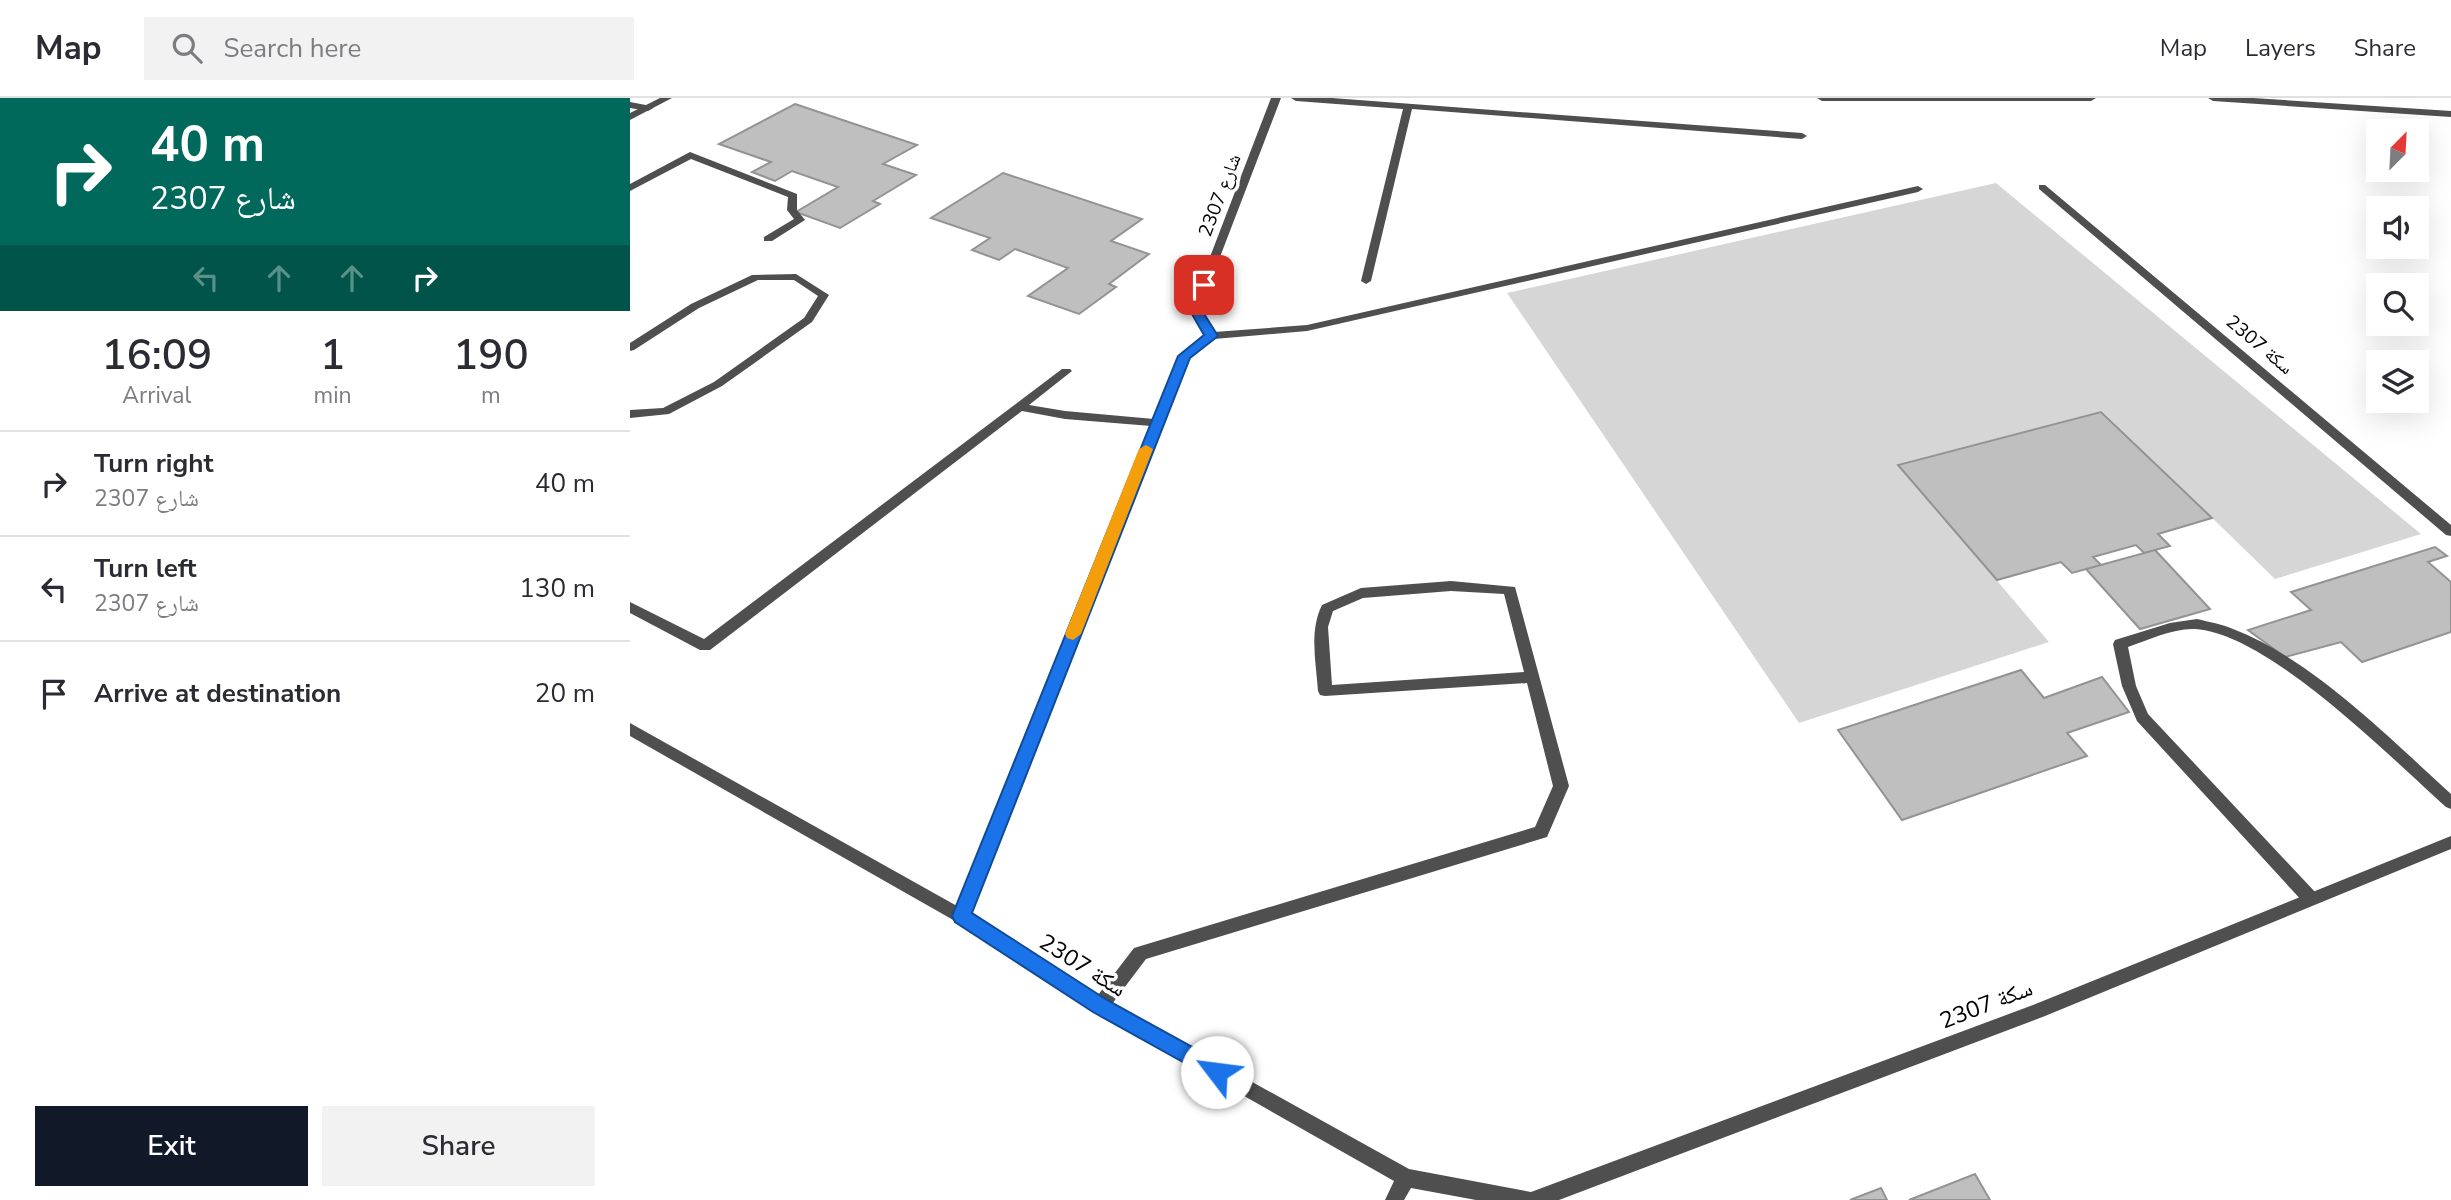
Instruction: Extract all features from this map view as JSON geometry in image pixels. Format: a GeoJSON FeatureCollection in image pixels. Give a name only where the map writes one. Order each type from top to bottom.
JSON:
{"type":"FeatureCollection","features":[{"type":"Feature","properties":{"kind":"street"},"geometry":{"type":"LineString","coordinates":[[630,117],[667,98]]}},
{"type":"Feature","properties":{"kind":"street","name":"2307 شارع"},"geometry":{"type":"LineString","coordinates":[[1211,336],[1195,309],[1276,98]]}},
{"type":"Feature","properties":{"kind":"street"},"geometry":{"type":"LineString","coordinates":[[1296,98],[1802,136]]}},
{"type":"Feature","properties":{"kind":"street"},"geometry":{"type":"LineString","coordinates":[[1822,98],[2091,98]]}},
{"type":"Feature","properties":{"kind":"street"},"geometry":{"type":"LineString","coordinates":[[2213,98],[2451,114]]}},
{"type":"Feature","properties":{"kind":"street"},"geometry":{"type":"LineString","coordinates":[[630,105],[648,108]]}},
{"type":"Feature","properties":{"kind":"street"},"geometry":{"type":"LineString","coordinates":[[1366,281],[1408,107]]}},
{"type":"Feature","properties":{"kind":"street"},"geometry":{"type":"LineString","coordinates":[[630,188],[690,155],[793,196],[792,210],[800,220],[768,239]]}},
{"type":"Feature","properties":{"kind":"street","name":"سكة 2307"},"geometry":{"type":"LineString","coordinates":[[2042,187],[2451,532]]}},
{"type":"Feature","properties":{"kind":"street"},"geometry":{"type":"LineString","coordinates":[[961,916],[1185,356],[1211,336],[1307,328],[1918,189]]}},
{"type":"Feature","properties":{"kind":"street"},"geometry":{"type":"LineString","coordinates":[[630,348],[695,306],[756,277],[796,277],[824,295],[808,320],[718,384],[665,411],[630,414]]}},
{"type":"Feature","properties":{"kind":"street"},"geometry":{"type":"LineString","coordinates":[[630,607],[705,646],[1066,371]]}},
{"type":"Feature","properties":{"kind":"street"},"geometry":{"type":"LineString","coordinates":[[1022,407],[1065,415],[1157,422]]}},
{"type":"Feature","properties":{"kind":"street"},"geometry":{"type":"LineString","coordinates":[[1100,1006],[1140,953],[1541,832],[1561,786],[1510,590],[1451,586],[1361,593],[1327,608],[1321,627],[1325,691],[1531,677]]}},
{"type":"Feature","properties":{"kind":"street"},"geometry":{"type":"LineString","coordinates":[[2310,898],[2142,717],[2129,686],[2120,644],[2194,623],[2229,631],[2300,672],[2451,803]]}},
{"type":"Feature","properties":{"kind":"street","name":"سكة 2307"},"geometry":{"type":"LineString","coordinates":[[630,729],[961,916],[1100,1006],[1406,1178],[1528,1200]]}},
{"type":"Feature","properties":{"kind":"street","name":"سكة 2307"},"geometry":{"type":"LineString","coordinates":[[1534,1200],[2039,1011],[2451,842]]}},
{"type":"Feature","properties":{"kind":"street"},"geometry":{"type":"LineString","coordinates":[[1394,1200],[1406,1178]]}},
{"type":"Feature","properties":{"kind":"shaded area"},"geometry":{"type":"Polygon","coordinates":[[[1996,183],[2421,534],[2275,579],[2102,411],[1898,464],[2049,642],[1799,723],[1507,293],[1996,183]]]}},
{"type":"Feature","properties":{"kind":"building"},"geometry":{"type":"Polygon","coordinates":[[[795,104],[917,145],[883,164],[916,175],[873,201],[880,204],[840,228],[796,212],[838,187],[792,171],[775,181],[752,172],[771,162],[719,144],[795,104]]]}},
{"type":"Feature","properties":{"kind":"building"},"geometry":{"type":"Polygon","coordinates":[[[1003,173],[1142,219],[1111,241],[1149,254],[1109,284],[1116,287],[1079,314],[1028,296],[1068,268],[1015,249],[999,260],[972,250],[990,238],[931,218],[1003,173]]]}},
{"type":"Feature","properties":{"kind":"building"},"geometry":{"type":"Polygon","coordinates":[[[2101,412],[2212,518],[2158,534],[2170,546],[2144,553],[2136,545],[2093,557],[2101,565],[2072,573],[2061,562],[1997,580],[1898,465],[2101,412]]]}},
{"type":"Feature","properties":{"kind":"building"},"geometry":{"type":"Polygon","coordinates":[[[2435,547],[2447,556],[2428,562],[2451,582],[2451,632],[2362,662],[2341,642],[2285,657],[2248,630],[2311,610],[2291,592],[2435,547]]]}},
{"type":"Feature","properties":{"kind":"building"},"geometry":{"type":"Polygon","coordinates":[[[2155,550],[2210,609],[2140,629],[2086,569],[2155,550]]]}},
{"type":"Feature","properties":{"kind":"building"},"geometry":{"type":"Polygon","coordinates":[[[2021,670],[2044,698],[2102,677],[2129,712],[2067,733],[2087,756],[1902,820],[1838,730],[2021,670]]]}},
{"type":"Feature","properties":{"kind":"building"},"geometry":{"type":"Polygon","coordinates":[[[1975,1174],[1990,1200],[1909,1200],[1975,1174]]]}},
{"type":"Feature","properties":{"kind":"building"},"geometry":{"type":"Polygon","coordinates":[[[1881,1188],[1887,1200],[1850,1200],[1881,1188]]]}},
{"type":"Feature","properties":{"kind":"slow traffic"},"geometry":{"type":"LineString","coordinates":[[1073,634],[1146,449]]}},
{"type":"Feature","properties":{"kind":"route"},"geometry":{"type":"LineString","coordinates":[[1204,285],[1195,309],[1211,336],[1185,356],[961,916],[1100,1006],[1217,1072]]}}]}
